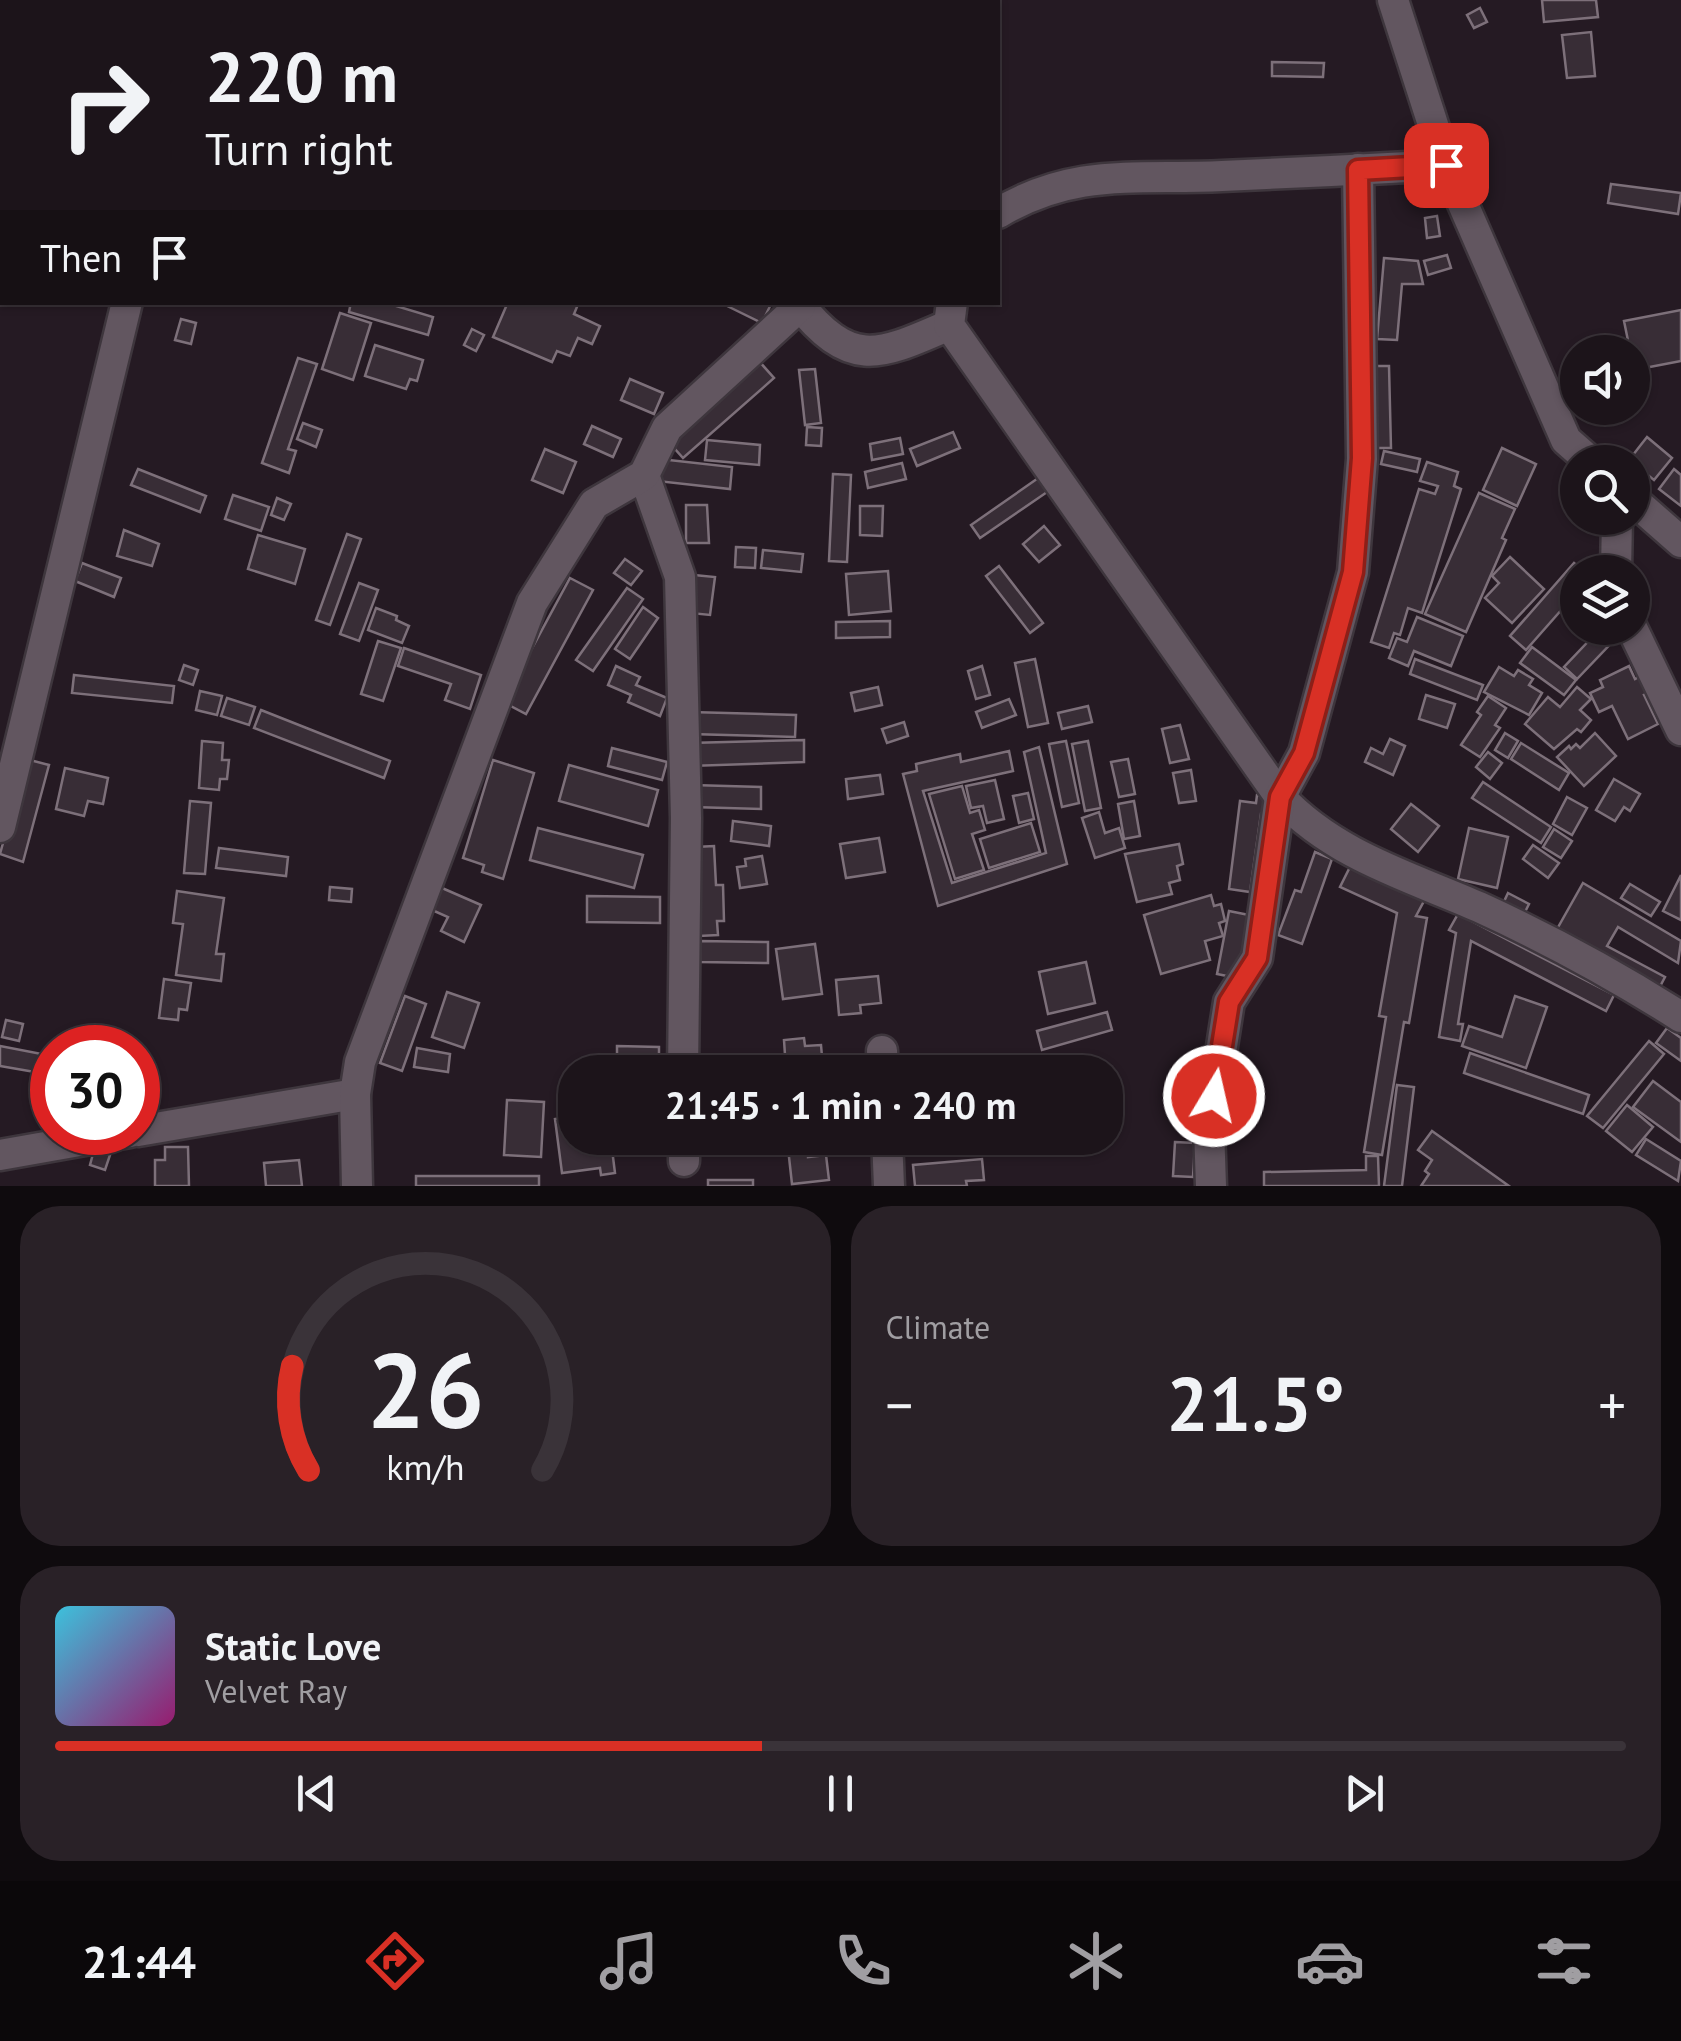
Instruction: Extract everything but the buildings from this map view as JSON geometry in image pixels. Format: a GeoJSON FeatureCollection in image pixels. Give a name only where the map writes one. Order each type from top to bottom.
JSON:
{"type":"FeatureCollection","features":[{"type":"Feature","properties":{"kind":"street"},"geometry":{"type":"LineString","coordinates":[[1393,0],[1446,165],[1566,440],[1572,445]]}},
{"type":"Feature","properties":{"kind":"street"},"geometry":{"type":"LineString","coordinates":[[1000,212],[1028,195],[1087,178],[1446,165]]}},
{"type":"Feature","properties":{"kind":"street"},"geometry":{"type":"LineString","coordinates":[[1211,1186],[1210,1128],[1229,1002],[1257,958],[1280,797],[1304,753],[1353,572],[1362,458],[1358,170]]}},
{"type":"Feature","properties":{"kind":"street"},"geometry":{"type":"LineString","coordinates":[[0,827],[127,305]]}},
{"type":"Feature","properties":{"kind":"street"},"geometry":{"type":"LineString","coordinates":[[357,1186],[355,1094],[360,1062],[532,603],[594,504],[644,475],[667,428],[797,305]]}},
{"type":"Feature","properties":{"kind":"street"},"geometry":{"type":"LineString","coordinates":[[799,305],[818,330],[843,346],[890,351],[950,314],[1280,797],[1302,820],[1367,862],[1480,908],[1678,1008]]}},
{"type":"Feature","properties":{"kind":"street"},"geometry":{"type":"LineString","coordinates":[[644,475],[680,577],[686,818],[683,1055]]}},
{"type":"Feature","properties":{"kind":"street"},"geometry":{"type":"LineString","coordinates":[[1650,515],[1681,542]]}},
{"type":"Feature","properties":{"kind":"street"},"geometry":{"type":"LineString","coordinates":[[1640,645],[1681,730]]}},
{"type":"Feature","properties":{"kind":"street"},"geometry":{"type":"LineString","coordinates":[[160,1127],[355,1094]]}},
{"type":"Feature","properties":{"kind":"street"},"geometry":{"type":"LineString","coordinates":[[0,1155],[30,1150]]}},
{"type":"Feature","properties":{"kind":"street"},"geometry":{"type":"LineString","coordinates":[[887,1155],[889,1186]]}},
{"type":"Feature","properties":{"kind":"route"},"geometry":{"type":"LineString","coordinates":[[1214,1096],[1229,1002],[1257,958],[1280,797],[1304,753],[1353,572],[1362,458],[1358,170],[1446,165]]}}]}
